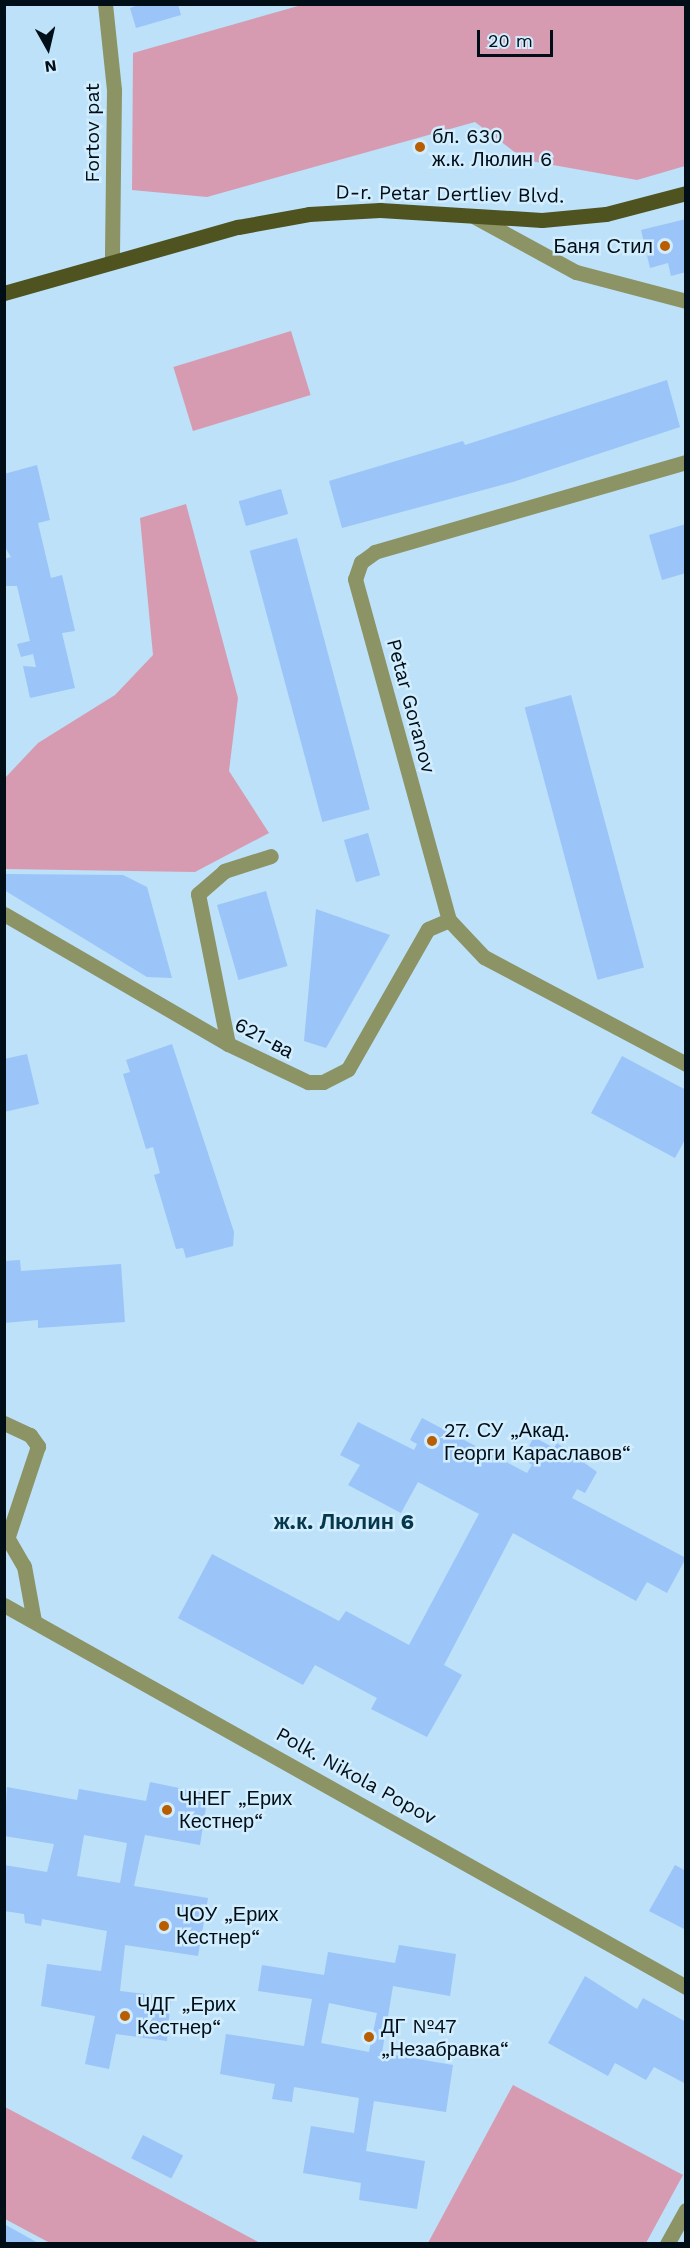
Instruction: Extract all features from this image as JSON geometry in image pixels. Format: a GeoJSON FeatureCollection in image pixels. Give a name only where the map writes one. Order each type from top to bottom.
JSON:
{"type":"FeatureCollection","features":[{"type":"Feature","properties":{"kind":"main road","name":"D-r. Petar Dertliev Blvd."},"geometry":{"type":"LineString","coordinates":[[4,293],[112,262],[309,214],[380,210],[475,218],[606,214],[686,193]]}},
{"type":"Feature","properties":{"kind":"street","name":"Fortov pat"},"geometry":{"type":"LineString","coordinates":[[105,4],[114,90],[112,262]]}},
{"type":"Feature","properties":{"kind":"street"},"geometry":{"type":"LineString","coordinates":[[475,218],[576,272],[686,301]]}},
{"type":"Feature","properties":{"kind":"street","name":"Petar Goranov"},"geometry":{"type":"LineString","coordinates":[[686,462],[375,552],[356,570],[356,587],[449,920],[484,957],[686,1064]]}},
{"type":"Feature","properties":{"kind":"street"},"geometry":{"type":"LineString","coordinates":[[228,1044],[198,894],[224,871],[271,856]]}},
{"type":"Feature","properties":{"kind":"street","name":"621-ва"},"geometry":{"type":"LineString","coordinates":[[4,914],[228,1044],[294,1078],[316,1082],[337,1077],[348,1068],[428,929],[449,920]]}},
{"type":"Feature","properties":{"kind":"street"},"geometry":{"type":"LineString","coordinates":[[4,1423],[30,1435],[38,1446],[6,1534],[24,1566],[34,1622]]}},
{"type":"Feature","properties":{"kind":"street","name":"Polk. Nikola Popov"},"geometry":{"type":"LineString","coordinates":[[4,1605],[686,1987]]}},
{"type":"Feature","properties":{"kind":"street"},"geometry":{"type":"LineString","coordinates":[[667,2244],[686,2210]]}},
{"type":"Feature","properties":{"kind":"shaded area"},"geometry":{"type":"Polygon","coordinates":[[[305,4],[685,5],[685,166],[637,180],[525,160],[475,122],[207,197],[132,190],[133,53],[305,4]]]}},
{"type":"Feature","properties":{"kind":"shaded area"},"geometry":{"type":"Polygon","coordinates":[[[291,331],[311,395],[193,431],[173,367],[291,331]]]}},
{"type":"Feature","properties":{"kind":"shaded area"},"geometry":{"type":"Polygon","coordinates":[[[186,504],[238,698],[229,771],[269,833],[195,872],[5,869],[5,778],[38,743],[115,695],[153,655],[140,518],[186,504]]]}},
{"type":"Feature","properties":{"kind":"shaded area"},"geometry":{"type":"Polygon","coordinates":[[[513,2085],[683,2175],[646,2243],[428,2243],[513,2085]]]}},
{"type":"Feature","properties":{"kind":"shaded area"},"geometry":{"type":"Polygon","coordinates":[[[5,2107],[260,2243],[50,2243],[5,2219],[5,2107]]]}},
{"type":"Feature","properties":{"kind":"building"},"geometry":{"type":"Polygon","coordinates":[[[141,4],[178,4],[181,15],[136,28],[130,8],[141,4]]]}},
{"type":"Feature","properties":{"kind":"building","name":"Баня Стил"},"geometry":{"type":"Polygon","coordinates":[[[686,219],[686,272],[671,276],[668,263],[650,268],[641,230],[686,219]]]}},
{"type":"Feature","properties":{"kind":"building"},"geometry":{"type":"Polygon","coordinates":[[[667,380],[680,427],[513,482],[342,528],[329,481],[463,441],[465,445],[667,380]]]}},
{"type":"Feature","properties":{"kind":"building"},"geometry":{"type":"Polygon","coordinates":[[[37,465],[50,520],[38,523],[51,578],[62,575],[75,631],[62,633],[75,688],[30,698],[23,666],[36,667],[33,654],[21,657],[17,644],[30,641],[17,586],[4,586],[4,559],[11,557],[4,546],[4,474],[37,465]]]}},
{"type":"Feature","properties":{"kind":"building"},"geometry":{"type":"Polygon","coordinates":[[[281,489],[288,514],[246,526],[239,501],[281,489]]]}},
{"type":"Feature","properties":{"kind":"building"},"geometry":{"type":"Polygon","coordinates":[[[686,524],[686,573],[662,580],[649,535],[686,524]]]}},
{"type":"Feature","properties":{"kind":"building"},"geometry":{"type":"Polygon","coordinates":[[[297,538],[370,809],[322,822],[250,551],[297,538]]]}},
{"type":"Feature","properties":{"kind":"building"},"geometry":{"type":"Polygon","coordinates":[[[571,695],[644,967],[598,980],[525,707],[571,695]]]}},
{"type":"Feature","properties":{"kind":"building"},"geometry":{"type":"Polygon","coordinates":[[[368,833],[380,875],[356,882],[344,840],[368,833]]]}},
{"type":"Feature","properties":{"kind":"building"},"geometry":{"type":"Polygon","coordinates":[[[4,874],[123,875],[147,887],[172,978],[147,977],[4,890],[4,874]]]}},
{"type":"Feature","properties":{"kind":"building"},"geometry":{"type":"Polygon","coordinates":[[[266,891],[287,966],[238,980],[217,905],[266,891]]]}},
{"type":"Feature","properties":{"kind":"building"},"geometry":{"type":"Polygon","coordinates":[[[316,909],[390,935],[326,1048],[304,1041],[316,909]]]}},
{"type":"Feature","properties":{"kind":"building"},"geometry":{"type":"Polygon","coordinates":[[[172,1044],[234,1232],[233,1246],[186,1258],[183,1248],[176,1249],[154,1175],[160,1173],[153,1147],[146,1149],[123,1074],[130,1072],[126,1060],[172,1044]]]}},
{"type":"Feature","properties":{"kind":"building"},"geometry":{"type":"Polygon","coordinates":[[[27,1054],[39,1104],[4,1112],[4,1059],[27,1054]]]}},
{"type":"Feature","properties":{"kind":"building"},"geometry":{"type":"Polygon","coordinates":[[[622,1056],[686,1090],[686,1138],[675,1158],[591,1113],[622,1056]]]}},
{"type":"Feature","properties":{"kind":"building"},"geometry":{"type":"Polygon","coordinates":[[[20,1260],[21,1271],[121,1264],[125,1322],[38,1328],[38,1320],[4,1323],[4,1261],[20,1260]]]}},
{"type":"Feature","properties":{"kind":"building"},"geometry":{"type":"Polygon","coordinates":[[[422,1418],[527,1473],[532,1465],[522,1459],[534,1437],[554,1448],[557,1443],[597,1472],[585,1493],[577,1489],[572,1498],[686,1558],[667,1593],[647,1582],[636,1601],[513,1533],[444,1665],[462,1675],[427,1737],[371,1709],[377,1698],[315,1665],[303,1685],[178,1618],[212,1554],[339,1621],[346,1611],[409,1645],[479,1514],[418,1482],[401,1513],[348,1485],[360,1465],[340,1455],[358,1422],[414,1450],[417,1444],[410,1440],[422,1418]]]}},
{"type":"Feature","properties":{"kind":"building"},"geometry":{"type":"Polygon","coordinates":[[[150,1782],[208,1794],[200,1845],[145,1835],[134,1886],[208,1898],[198,1956],[125,1945],[120,1991],[171,1997],[167,2041],[116,2034],[109,2069],[85,2064],[95,2016],[41,2006],[47,1964],[101,1971],[107,1931],[42,1919],[41,1926],[25,1923],[24,1914],[4,1911],[4,1865],[47,1872],[54,1844],[4,1836],[7,1787],[77,1800],[79,1789],[146,1801],[150,1782]],[[84,1835],[77,1876],[120,1883],[127,1843],[84,1835]]]}},
{"type":"Feature","properties":{"kind":"building"},"geometry":{"type":"Polygon","coordinates":[[[675,1865],[686,1871],[686,1930],[649,1911],[675,1865]]]}},
{"type":"Feature","properties":{"kind":"building"},"geometry":{"type":"Polygon","coordinates":[[[399,1945],[456,1954],[450,1996],[393,1986],[382,2053],[453,2065],[446,2112],[374,2101],[366,2151],[425,2161],[417,2209],[359,2200],[361,2183],[303,2173],[311,2126],[354,2133],[359,2098],[294,2087],[292,2102],[272,2099],[275,2084],[220,2074],[226,2034],[304,2046],[312,1999],[258,1991],[262,1965],[324,1975],[328,1952],[395,1963],[399,1945]],[[329,2003],[321,2043],[369,2052],[377,2013],[329,2003]]]}},
{"type":"Feature","properties":{"kind":"building"},"geometry":{"type":"Polygon","coordinates":[[[585,1976],[637,2009],[643,1998],[686,2022],[686,2084],[654,2067],[646,2080],[615,2063],[608,2076],[548,2043],[585,1976]]]}},
{"type":"Feature","properties":{"kind":"building"},"geometry":{"type":"Polygon","coordinates":[[[143,2135],[183,2155],[171,2179],[131,2158],[143,2135]]]}},
{"type":"Feature","properties":{"kind":"building"},"geometry":{"type":"Polygon","coordinates":[[[4,2224],[40,2244],[4,2244],[4,2224]]]}},
{"type":"Feature","properties":{"kind":"place","name":"бл. 630 ж.к. Люлин 6"},"geometry":{"type":"Point","coordinates":[420,147]}},
{"type":"Feature","properties":{"kind":"place","name":"Баня Стил"},"geometry":{"type":"Point","coordinates":[665,246]}},
{"type":"Feature","properties":{"kind":"place","name":"27. СУ „Акад. Георги Караславов“"},"geometry":{"type":"Point","coordinates":[432,1441]}},
{"type":"Feature","properties":{"kind":"place","name":"ЧНЕГ „Ерих Кестнер“"},"geometry":{"type":"Point","coordinates":[167,1810]}},
{"type":"Feature","properties":{"kind":"place","name":"ЧОУ „Ерих Кестнер“"},"geometry":{"type":"Point","coordinates":[164,1926]}},
{"type":"Feature","properties":{"kind":"place","name":"ЧДГ „Ерих Кестнер“"},"geometry":{"type":"Point","coordinates":[125,2016]}},
{"type":"Feature","properties":{"kind":"place","name":"ДГ №47 „Незабравка“"},"geometry":{"type":"Point","coordinates":[369,2037]}},
{"type":"Feature","properties":{"kind":"district","name":"ж.к. Люлин 6"},"geometry":{"type":"Point","coordinates":[344,1522]}}]}
